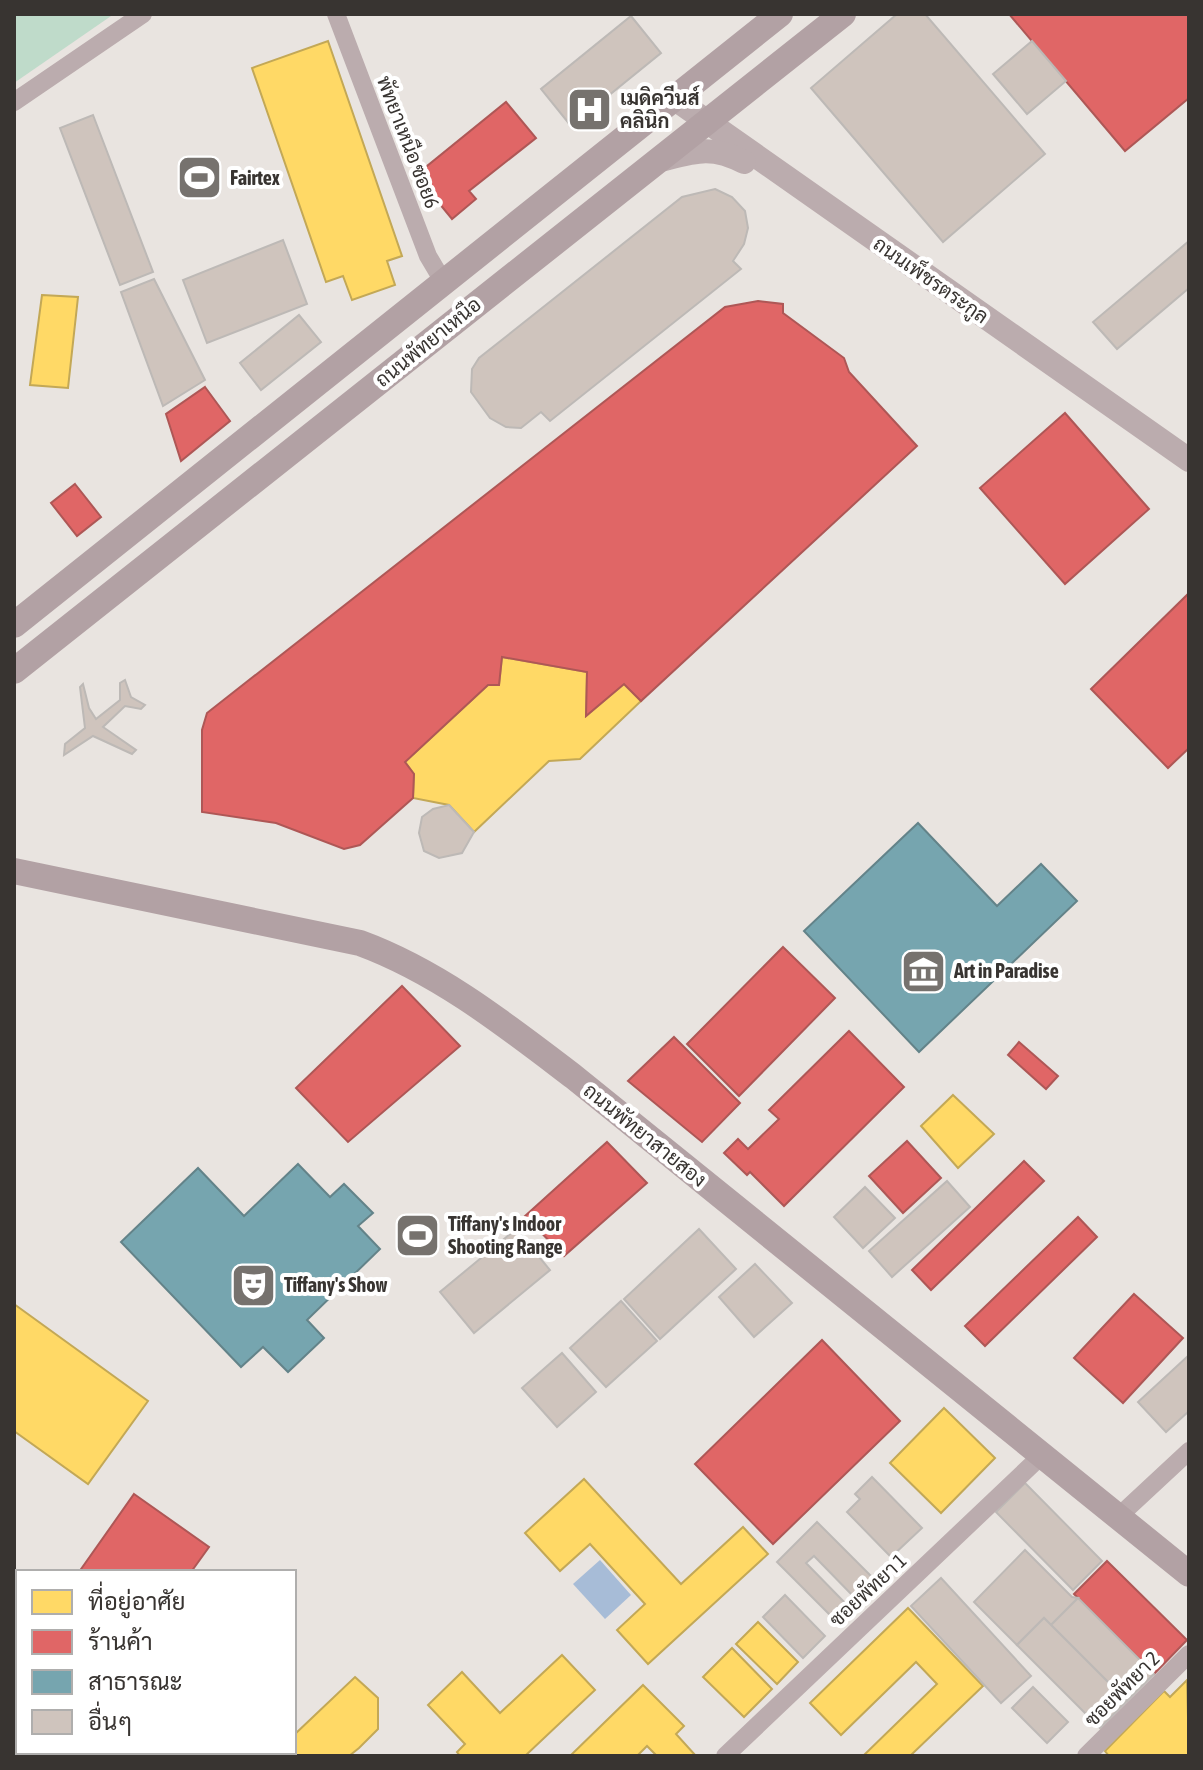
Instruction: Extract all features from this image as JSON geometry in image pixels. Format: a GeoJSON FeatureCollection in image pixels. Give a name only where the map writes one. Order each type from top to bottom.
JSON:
{"type":"FeatureCollection","features":[{"type":"Feature","properties":{"kind":"main road","name":"ถนนพัทยาเหนือ"},"geometry":{"type":"LineString","coordinates":[[14,625],[780,14]]}},
{"type":"Feature","properties":{"kind":"main road","name":"ถนนพัทยาเหนือ"},"geometry":{"type":"LineString","coordinates":[[14,671],[843,14]]}},
{"type":"Feature","properties":{"kind":"main road","name":"ถนนพัทยาสายสอง"},"geometry":{"type":"LineString","coordinates":[[14,871],[360,943],[398,957],[474,1004],[574,1077],[1189,1574]]}},
{"type":"Feature","properties":{"kind":"street"},"geometry":{"type":"LineString","coordinates":[[14,102],[143,14]]}},
{"type":"Feature","properties":{"kind":"street","name":"พัทยาเหนือ ซอย6"},"geometry":{"type":"LineString","coordinates":[[336,14],[428,256],[444,283]]}},
{"type":"Feature","properties":{"kind":"street","name":"ถนนเพ็ชรตระกูล"},"geometry":{"type":"LineString","coordinates":[[675,99],[807,195],[1189,460]]}},
{"type":"Feature","properties":{"kind":"street"},"geometry":{"type":"LineString","coordinates":[[653,163],[698,150],[723,151],[807,195]]}},
{"type":"Feature","properties":{"kind":"street"},"geometry":{"type":"LineString","coordinates":[[1118,1517],[1189,1451]]}},
{"type":"Feature","properties":{"kind":"street","name":"ซอยพัทยา 1"},"geometry":{"type":"LineString","coordinates":[[725,1756],[1041,1456]]}},
{"type":"Feature","properties":{"kind":"street","name":"ซอยพัทยา 2"},"geometry":{"type":"LineString","coordinates":[[1086,1756],[1189,1654]]}},
{"type":"Feature","properties":{"kind":"green space"},"geometry":{"type":"Polygon","coordinates":[[[14,14],[114,14],[14,83],[14,14]]]}},
{"type":"Feature","properties":{"kind":"water"},"geometry":{"type":"Polygon","coordinates":[[[600,1560],[631,1595],[605,1619],[573,1584],[600,1560]]]}},
{"type":"Feature","properties":{"kind":"building: ที่อยู่อาศัย"},"geometry":{"type":"Polygon","coordinates":[[[328,41],[402,256],[387,261],[395,285],[352,300],[343,276],[326,282],[252,68],[328,41]]]}},
{"type":"Feature","properties":{"kind":"building: ที่อยู่อาศัย"},"geometry":{"type":"Polygon","coordinates":[[[42,295],[78,297],[68,388],[30,385],[42,295]]]}},
{"type":"Feature","properties":{"kind":"building: ที่อยู่อาศัย"},"geometry":{"type":"Polygon","coordinates":[[[502,657],[587,672],[586,716],[624,684],[641,701],[580,759],[549,761],[474,832],[449,805],[413,798],[414,774],[405,762],[488,685],[499,685],[502,657]]]}},
{"type":"Feature","properties":{"kind":"building: ที่อยู่อาศัย"},"geometry":{"type":"Polygon","coordinates":[[[953,1095],[994,1134],[958,1168],[921,1126],[953,1095]]]}},
{"type":"Feature","properties":{"kind":"building: ที่อยู่อาศัย"},"geometry":{"type":"Polygon","coordinates":[[[14,1304],[148,1401],[88,1484],[14,1431],[14,1304]]]}},
{"type":"Feature","properties":{"kind":"building: ที่อยู่อาศัย"},"geometry":{"type":"Polygon","coordinates":[[[944,1408],[995,1458],[941,1513],[890,1463],[944,1408]]]}},
{"type":"Feature","properties":{"kind":"building: ที่อยู่อาศัย"},"geometry":{"type":"Polygon","coordinates":[[[584,1479],[681,1584],[743,1527],[768,1554],[648,1664],[617,1630],[645,1604],[590,1544],[560,1571],[525,1533],[584,1479]]]}},
{"type":"Feature","properties":{"kind":"building: ที่อยู่อาศัย"},"geometry":{"type":"Polygon","coordinates":[[[908,1608],[983,1686],[910,1756],[863,1756],[937,1684],[916,1662],[841,1735],[810,1703],[908,1608]]]}},
{"type":"Feature","properties":{"kind":"building: ที่อยู่อาศัย"},"geometry":{"type":"Polygon","coordinates":[[[758,1622],[798,1662],[777,1684],[736,1644],[758,1622]]]}},
{"type":"Feature","properties":{"kind":"building: ที่อยู่อาศัย"},"geometry":{"type":"Polygon","coordinates":[[[732,1648],[772,1689],[744,1717],[703,1677],[732,1648]]]}},
{"type":"Feature","properties":{"kind":"building: ที่อยู่อาศัย"},"geometry":{"type":"Polygon","coordinates":[[[562,1655],[595,1690],[525,1756],[460,1756],[457,1752],[465,1744],[428,1705],[462,1672],[500,1713],[562,1655]]]}},
{"type":"Feature","properties":{"kind":"building: ที่อยู่อาศัย"},"geometry":{"type":"Polygon","coordinates":[[[355,1677],[378,1698],[378,1729],[349,1756],[272,1756],[296,1754],[296,1733],[355,1677]]]}},
{"type":"Feature","properties":{"kind":"building: ที่อยู่อาศัย"},"geometry":{"type":"Polygon","coordinates":[[[1187,1680],[1189,1756],[1109,1756],[1105,1751],[1164,1691],[1170,1697],[1187,1680]]]}},
{"type":"Feature","properties":{"kind":"building: ที่อยู่อาศัย"},"geometry":{"type":"Polygon","coordinates":[[[643,1685],[684,1726],[676,1734],[696,1756],[657,1756],[647,1746],[637,1756],[570,1756],[643,1685]]]}},
{"type":"Feature","properties":{"kind":"building: ที่อยู่อาศัย"},"geometry":{"type":"Polygon","coordinates":[[[30,1754],[93,1754],[91,1756],[28,1756],[30,1754]]]}},
{"type":"Feature","properties":{"kind":"building: ร้านค้า"},"geometry":{"type":"Polygon","coordinates":[[[1009,14],[1189,14],[1189,98],[1125,151],[1009,14]]]}},
{"type":"Feature","properties":{"kind":"building: ร้านค้า"},"geometry":{"type":"Polygon","coordinates":[[[506,102],[536,138],[469,191],[476,199],[452,219],[416,175],[506,102]]]}},
{"type":"Feature","properties":{"kind":"building: ร้านค้า"},"geometry":{"type":"Polygon","coordinates":[[[758,301],[783,304],[783,313],[844,358],[849,372],[917,446],[641,701],[624,684],[586,716],[587,672],[502,657],[499,685],[488,685],[405,762],[414,774],[413,798],[360,845],[344,849],[276,823],[202,812],[202,730],[207,713],[725,307],[758,301]]]}},
{"type":"Feature","properties":{"kind":"building: ร้านค้า"},"geometry":{"type":"Polygon","coordinates":[[[205,387],[230,421],[181,461],[166,414],[205,387]]]}},
{"type":"Feature","properties":{"kind":"building: ร้านค้า"},"geometry":{"type":"Polygon","coordinates":[[[1065,413],[1149,509],[1065,584],[980,488],[1065,413]]]}},
{"type":"Feature","properties":{"kind":"building: ร้านค้า"},"geometry":{"type":"Polygon","coordinates":[[[75,484],[101,517],[77,536],[51,503],[75,484]]]}},
{"type":"Feature","properties":{"kind":"building: ร้านค้า"},"geometry":{"type":"Polygon","coordinates":[[[1189,593],[1189,748],[1168,768],[1091,689],[1189,593]]]}},
{"type":"Feature","properties":{"kind":"building: ร้านค้า"},"geometry":{"type":"Polygon","coordinates":[[[783,947],[835,998],[739,1096],[687,1044],[783,947]]]}},
{"type":"Feature","properties":{"kind":"building: ร้านค้า"},"geometry":{"type":"Polygon","coordinates":[[[402,986],[460,1046],[348,1142],[296,1088],[402,986]]]}},
{"type":"Feature","properties":{"kind":"building: ร้านค้า"},"geometry":{"type":"Polygon","coordinates":[[[849,1031],[904,1087],[784,1206],[750,1172],[747,1175],[724,1153],[738,1139],[748,1149],[779,1119],[769,1110],[849,1031]]]}},
{"type":"Feature","properties":{"kind":"building: ร้านค้า"},"geometry":{"type":"Polygon","coordinates":[[[674,1037],[740,1103],[702,1142],[628,1081],[674,1037]]]}},
{"type":"Feature","properties":{"kind":"building: ร้านค้า"},"geometry":{"type":"Polygon","coordinates":[[[1019,1042],[1058,1076],[1046,1089],[1008,1055],[1019,1042]]]}},
{"type":"Feature","properties":{"kind":"building: ร้านค้า"},"geometry":{"type":"Polygon","coordinates":[[[907,1141],[941,1178],[903,1213],[869,1176],[907,1141]]]}},
{"type":"Feature","properties":{"kind":"building: ร้านค้า"},"geometry":{"type":"Polygon","coordinates":[[[607,1142],[647,1183],[564,1256],[525,1216],[607,1142]]]}},
{"type":"Feature","properties":{"kind":"building: ร้านค้า"},"geometry":{"type":"Polygon","coordinates":[[[1024,1161],[1044,1181],[931,1290],[912,1270],[1024,1161]]]}},
{"type":"Feature","properties":{"kind":"building: ร้านค้า"},"geometry":{"type":"Polygon","coordinates":[[[1078,1217],[1097,1237],[985,1346],[965,1326],[1078,1217]]]}},
{"type":"Feature","properties":{"kind":"building: ร้านค้า"},"geometry":{"type":"Polygon","coordinates":[[[1134,1294],[1183,1338],[1123,1403],[1074,1358],[1134,1294]]]}},
{"type":"Feature","properties":{"kind":"building: ร้านค้า"},"geometry":{"type":"Polygon","coordinates":[[[822,1340],[900,1421],[773,1544],[695,1464],[822,1340]]]}},
{"type":"Feature","properties":{"kind":"building: ร้านค้า"},"geometry":{"type":"Polygon","coordinates":[[[134,1494],[209,1547],[192,1570],[80,1570],[134,1494]]]}},
{"type":"Feature","properties":{"kind":"building: ร้านค้า"},"geometry":{"type":"Polygon","coordinates":[[[1107,1561],[1187,1640],[1154,1674],[1074,1594],[1107,1561]]]}},
{"type":"Feature","properties":{"kind":"building: สาธารณะ","name":"Art in Paradise"},"geometry":{"type":"Polygon","coordinates":[[[918,823],[997,906],[1041,864],[1077,901],[919,1052],[804,931],[918,823]]]}},
{"type":"Feature","properties":{"kind":"building: สาธารณะ","name":"Tiffany's Show"},"geometry":{"type":"Polygon","coordinates":[[[298,1164],[330,1197],[344,1184],[373,1213],[358,1226],[380,1249],[307,1320],[324,1338],[288,1372],[263,1347],[241,1367],[121,1242],[198,1168],[244,1216],[298,1164]]]}},
{"type":"Feature","properties":{"kind":"building: อื่นๆ"},"geometry":{"type":"Polygon","coordinates":[[[897,14],[925,14],[1045,154],[943,242],[811,88],[897,14]]]}},
{"type":"Feature","properties":{"kind":"building: อื่นๆ"},"geometry":{"type":"Polygon","coordinates":[[[631,16],[661,53],[571,126],[541,89],[631,16]]]}},
{"type":"Feature","properties":{"kind":"building: อื่นๆ"},"geometry":{"type":"Polygon","coordinates":[[[1032,41],[1066,81],[1027,114],[993,74],[1032,41]]]}},
{"type":"Feature","properties":{"kind":"building: อื่นๆ"},"geometry":{"type":"Polygon","coordinates":[[[93,115],[153,272],[120,285],[60,128],[93,115]]]}},
{"type":"Feature","properties":{"kind":"building: อื่นๆ"},"geometry":{"type":"Polygon","coordinates":[[[715,189],[732,197],[745,211],[748,228],[744,244],[733,261],[741,269],[550,421],[541,412],[521,428],[506,427],[490,418],[471,392],[472,369],[479,358],[682,197],[715,189]]]}},
{"type":"Feature","properties":{"kind":"building: อื่นๆ"},"geometry":{"type":"Polygon","coordinates":[[[283,240],[307,304],[207,343],[183,280],[283,240]]]}},
{"type":"Feature","properties":{"kind":"building: อื่นๆ"},"geometry":{"type":"Polygon","coordinates":[[[1189,241],[1189,288],[1117,349],[1093,322],[1189,241]]]}},
{"type":"Feature","properties":{"kind":"building: อื่นๆ"},"geometry":{"type":"Polygon","coordinates":[[[154,279],[205,380],[163,406],[121,292],[154,279]]]}},
{"type":"Feature","properties":{"kind":"building: อื่นๆ"},"geometry":{"type":"Polygon","coordinates":[[[299,315],[321,342],[261,390],[240,363],[299,315]]]}},
{"type":"Feature","properties":{"kind":"building: อื่นๆ"},"geometry":{"type":"Polygon","coordinates":[[[125,680],[131,697],[145,705],[141,709],[125,706],[103,727],[136,750],[132,754],[93,736],[64,755],[65,744],[85,728],[80,687],[83,684],[89,708],[96,719],[120,700],[120,683],[125,680]]]}},
{"type":"Feature","properties":{"kind":"building: อื่นๆ"},"geometry":{"type":"Polygon","coordinates":[[[449,805],[474,832],[462,853],[439,858],[424,851],[419,833],[422,817],[433,809],[449,805]]]}},
{"type":"Feature","properties":{"kind":"building: อื่นๆ"},"geometry":{"type":"Polygon","coordinates":[[[947,1181],[970,1207],[892,1277],[869,1251],[947,1181]]]}},
{"type":"Feature","properties":{"kind":"building: อื่นๆ"},"geometry":{"type":"Polygon","coordinates":[[[865,1187],[895,1218],[863,1248],[834,1217],[865,1187]]]}},
{"type":"Feature","properties":{"kind":"building: อื่นๆ"},"geometry":{"type":"Polygon","coordinates":[[[516,1229],[550,1270],[474,1333],[440,1292],[516,1229]]]}},
{"type":"Feature","properties":{"kind":"building: อื่นๆ"},"geometry":{"type":"Polygon","coordinates":[[[699,1229],[736,1269],[660,1339],[624,1299],[699,1229]]]}},
{"type":"Feature","properties":{"kind":"building: อื่นๆ"},"geometry":{"type":"Polygon","coordinates":[[[755,1264],[792,1303],[754,1337],[719,1297],[755,1264]]]}},
{"type":"Feature","properties":{"kind":"building: อื่นๆ"},"geometry":{"type":"Polygon","coordinates":[[[621,1301],[657,1341],[606,1387],[570,1348],[621,1301]]]}},
{"type":"Feature","properties":{"kind":"building: อื่นๆ"},"geometry":{"type":"Polygon","coordinates":[[[562,1353],[596,1392],[557,1427],[522,1388],[562,1353]]]}},
{"type":"Feature","properties":{"kind":"building: อื่นๆ"},"geometry":{"type":"Polygon","coordinates":[[[1189,1355],[1189,1411],[1166,1432],[1138,1402],[1189,1355]]]}},
{"type":"Feature","properties":{"kind":"building: อื่นๆ"},"geometry":{"type":"Polygon","coordinates":[[[872,1477],[922,1528],[891,1557],[847,1512],[860,1499],[855,1494],[872,1477]]]}},
{"type":"Feature","properties":{"kind":"building: อื่นๆ"},"geometry":{"type":"Polygon","coordinates":[[[1025,1483],[1102,1561],[1073,1590],[996,1512],[1025,1483]]]}},
{"type":"Feature","properties":{"kind":"building: อื่นๆ"},"geometry":{"type":"Polygon","coordinates":[[[817,1522],[876,1581],[857,1600],[814,1556],[806,1563],[850,1608],[836,1621],[777,1562],[817,1522]]]}},
{"type":"Feature","properties":{"kind":"building: อื่นๆ"},"geometry":{"type":"Polygon","coordinates":[[[1025,1550],[1072,1597],[1078,1598],[1051,1625],[1044,1618],[1017,1645],[974,1602],[1025,1550]]]}},
{"type":"Feature","properties":{"kind":"building: อื่นๆ"},"geometry":{"type":"Polygon","coordinates":[[[941,1578],[1031,1676],[1001,1703],[911,1606],[941,1578]]]}},
{"type":"Feature","properties":{"kind":"building: อื่นๆ"},"geometry":{"type":"Polygon","coordinates":[[[785,1595],[825,1636],[803,1658],[763,1617],[785,1595]]]}},
{"type":"Feature","properties":{"kind":"building: อื่นๆ"},"geometry":{"type":"Polygon","coordinates":[[[1078,1598],[1154,1674],[1127,1701],[1051,1625],[1078,1598]]]}},
{"type":"Feature","properties":{"kind":"building: อื่นๆ"},"geometry":{"type":"Polygon","coordinates":[[[1044,1618],[1127,1701],[1100,1728],[1017,1645],[1044,1618]]]}},
{"type":"Feature","properties":{"kind":"building: อื่นๆ"},"geometry":{"type":"Polygon","coordinates":[[[1033,1687],[1068,1722],[1047,1743],[1012,1708],[1033,1687]]]}},
{"type":"Feature","properties":{"kind":"place","name":"เมดิควีนส์ คลินิก"},"geometry":{"type":"Point","coordinates":[589,110]}},
{"type":"Feature","properties":{"kind":"place","name":"Fairtex"},"geometry":{"type":"Point","coordinates":[199,178]}},
{"type":"Feature","properties":{"kind":"place","name":"Art in Paradise"},"geometry":{"type":"Point","coordinates":[923,971]}},
{"type":"Feature","properties":{"kind":"place","name":"Tiffany's Indoor Shooting Range"},"geometry":{"type":"Point","coordinates":[417,1236]}},
{"type":"Feature","properties":{"kind":"place","name":"Tiffany's Show"},"geometry":{"type":"Point","coordinates":[253,1285]}}]}
